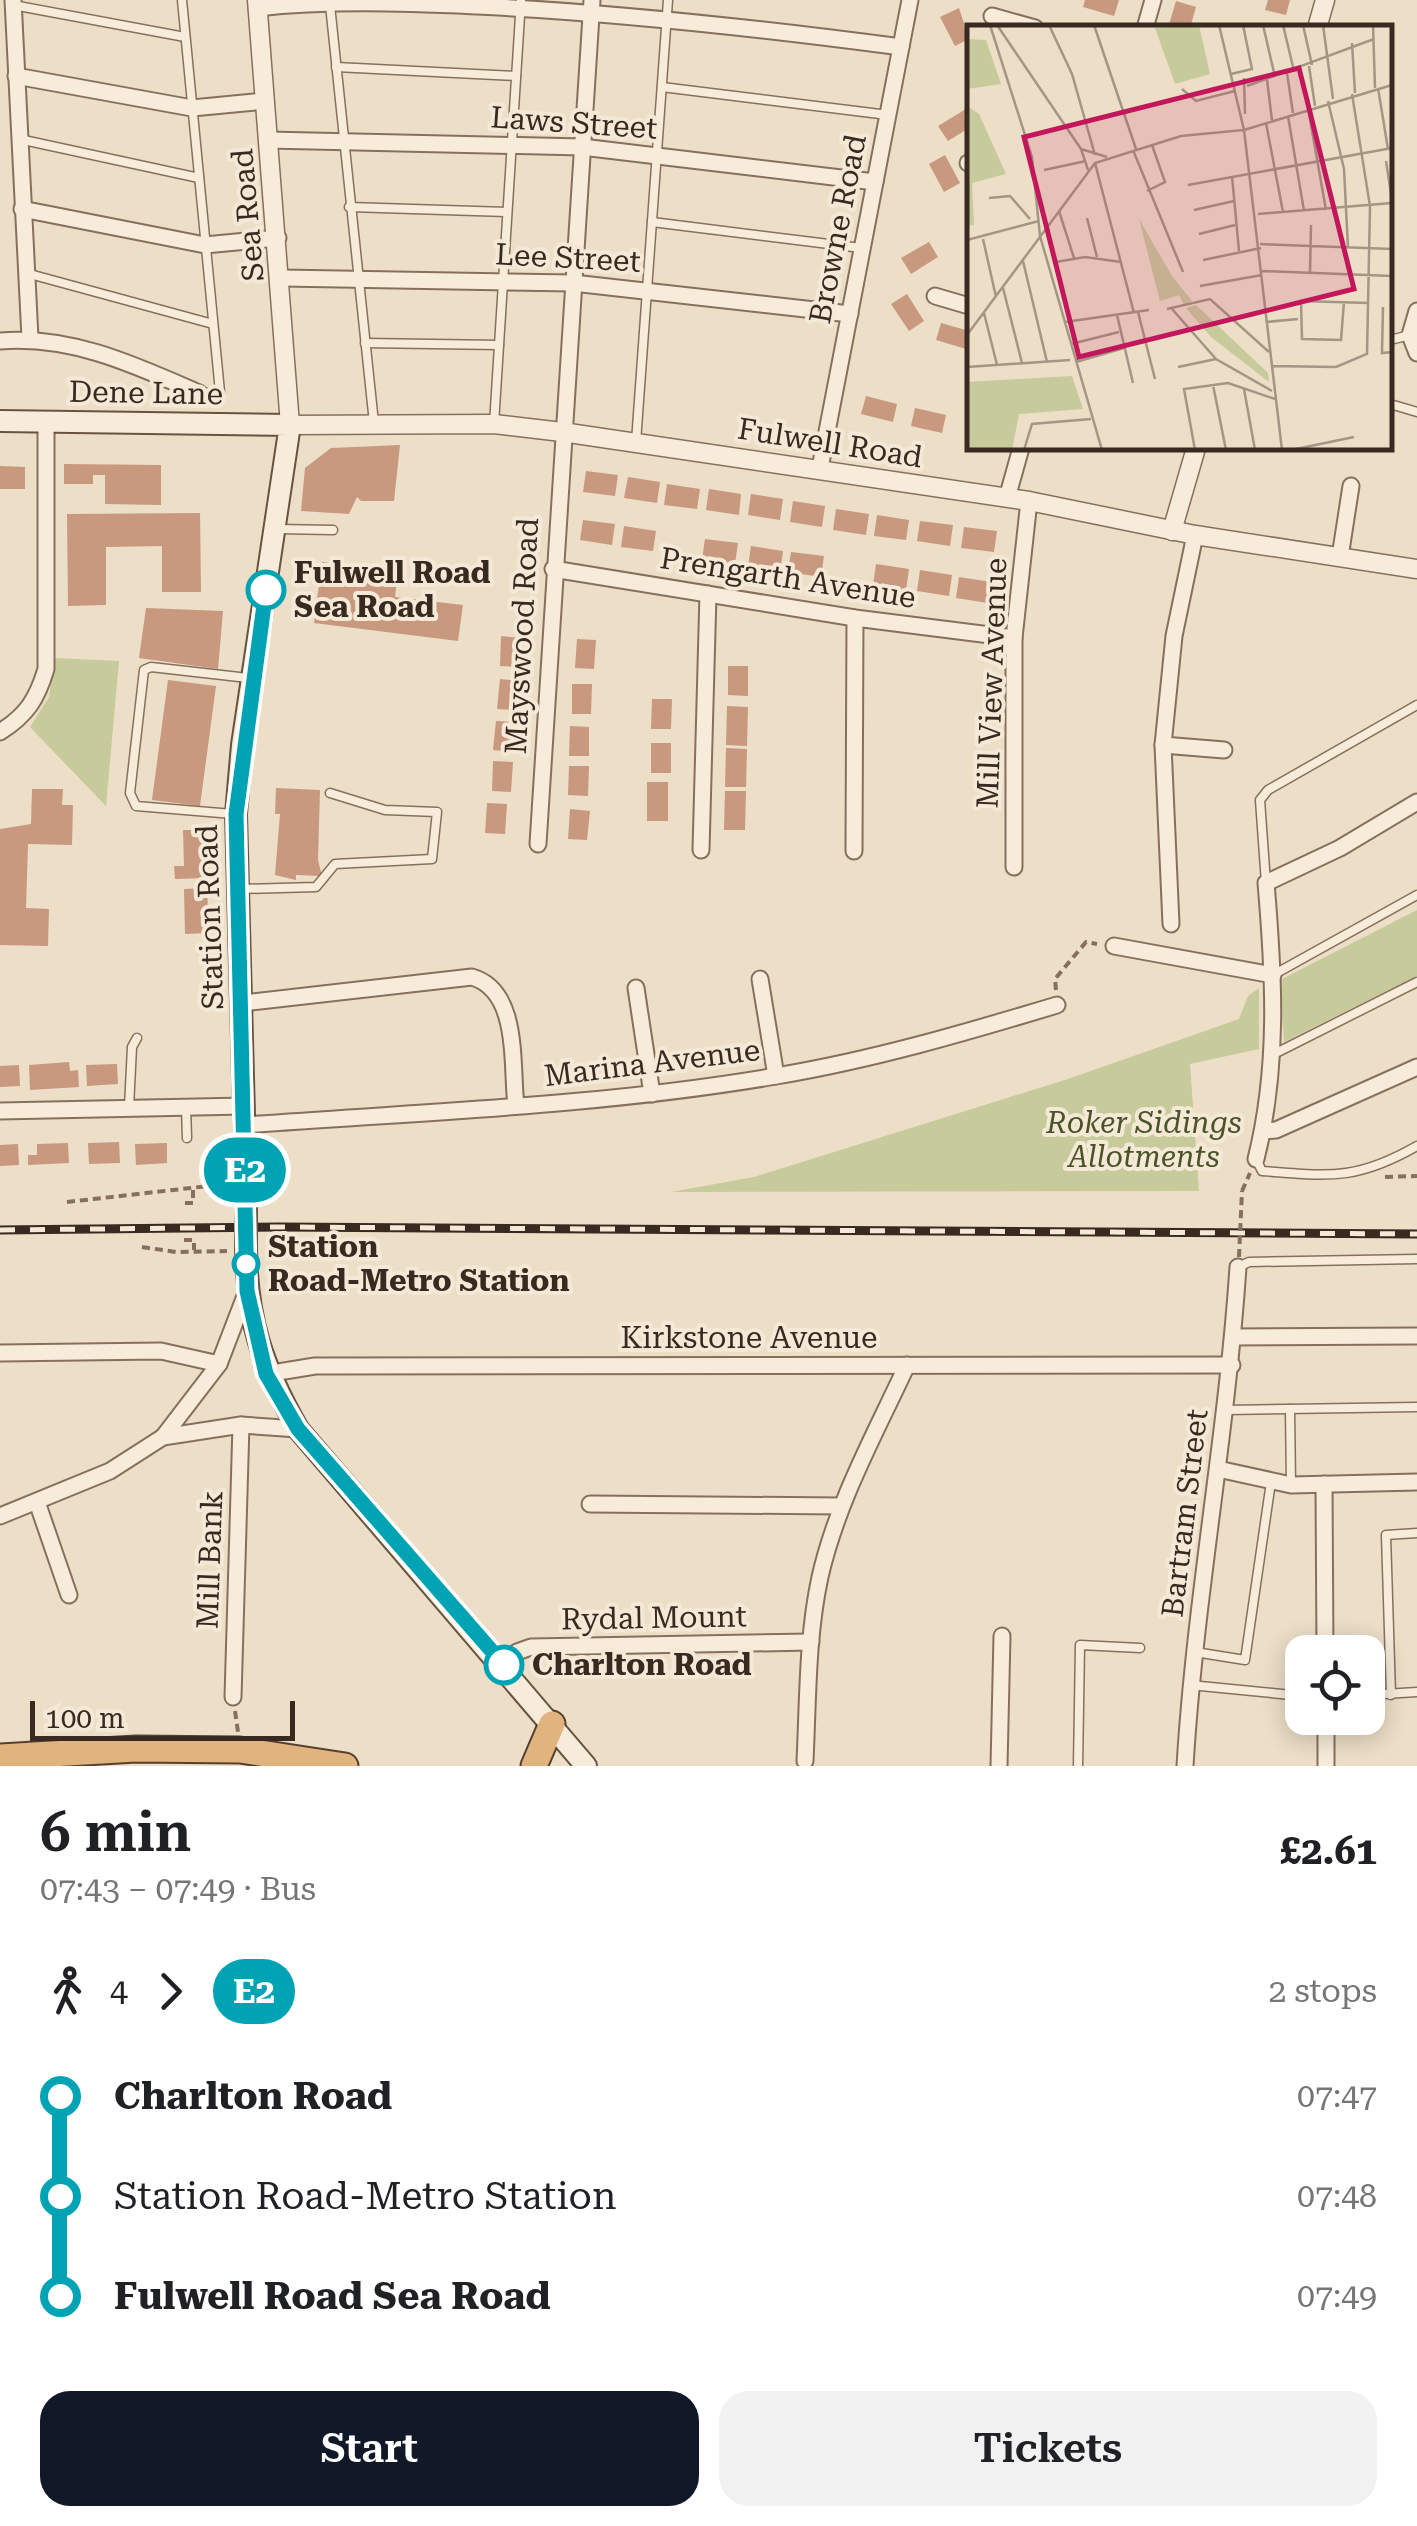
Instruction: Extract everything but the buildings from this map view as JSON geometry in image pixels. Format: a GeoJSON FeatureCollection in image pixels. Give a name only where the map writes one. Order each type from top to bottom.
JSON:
{"type":"FeatureCollection","features":[{"type":"Feature","properties":{"kind":"highway"},"geometry":{"type":"LineString","coordinates":[[534,1766],[552,1724]]}},
{"type":"Feature","properties":{"kind":"highway"},"geometry":{"type":"LineString","coordinates":[[0,1757],[136,1749],[240,1750],[345,1766]]}},
{"type":"Feature","properties":{"kind":"main road","name":"Dene Lane"},"geometry":{"type":"LineString","coordinates":[[0,420],[290,425]]}},
{"type":"Feature","properties":{"kind":"main road","name":"Station Road"},"geometry":{"type":"LineString","coordinates":[[247,1291],[236,814],[290,425]]}},
{"type":"Feature","properties":{"kind":"main road"},"geometry":{"type":"LineString","coordinates":[[247,1291],[266,1374],[298,1429],[504,1665],[586,1766]]}},
{"type":"Feature","properties":{"kind":"street"},"geometry":{"type":"LineString","coordinates":[[257,4],[329,0],[667,8],[901,48]]}},
{"type":"Feature","properties":{"kind":"street","name":"Browne Road"},"geometry":{"type":"LineString","coordinates":[[820,468],[910,0]]}},
{"type":"Feature","properties":{"kind":"street"},"geometry":{"type":"LineString","coordinates":[[1145,25],[1153,0]]}},
{"type":"Feature","properties":{"kind":"street"},"geometry":{"type":"LineString","coordinates":[[1319,25],[1326,0]]}},
{"type":"Feature","properties":{"kind":"street"},"geometry":{"type":"LineString","coordinates":[[13,2],[7,31],[16,76],[30,338]]}},
{"type":"Feature","properties":{"kind":"street","name":"Sea Road"},"geometry":{"type":"LineString","coordinates":[[257,4],[282,278],[290,425]]}},
{"type":"Feature","properties":{"kind":"street","name":"Mayswood Road"},"geometry":{"type":"LineString","coordinates":[[538,844],[592,6]]}},
{"type":"Feature","properties":{"kind":"street"},"geometry":{"type":"LineString","coordinates":[[992,16],[1024,25]]}},
{"type":"Feature","properties":{"kind":"street"},"geometry":{"type":"LineString","coordinates":[[16,76],[192,108],[265,101]]}},
{"type":"Feature","properties":{"kind":"street","name":"Laws Street"},"geometry":{"type":"LineString","coordinates":[[268,140],[342,138],[582,147],[875,182]]}},
{"type":"Feature","properties":{"kind":"street"},"geometry":{"type":"LineString","coordinates":[[0,154],[19,146]]}},
{"type":"Feature","properties":{"kind":"street"},"geometry":{"type":"LineString","coordinates":[[22,209],[205,246],[278,238]]}},
{"type":"Feature","properties":{"kind":"street","name":"Lee Street"},"geometry":{"type":"LineString","coordinates":[[282,278],[573,283],[850,314]]}},
{"type":"Feature","properties":{"kind":"street"},"geometry":{"type":"LineString","coordinates":[[935,296],[967,305]]}},
{"type":"Feature","properties":{"kind":"street"},"geometry":{"type":"LineString","coordinates":[[1414,346],[1417,310]]}},
{"type":"Feature","properties":{"kind":"street","name":"Dene Lane"},"geometry":{"type":"LineString","coordinates":[[0,341],[30,338],[117,356],[198,393]]}},
{"type":"Feature","properties":{"kind":"street"},"geometry":{"type":"LineString","coordinates":[[0,732],[23,718],[37,697],[46,669],[50,638],[46,421]]}},
{"type":"Feature","properties":{"kind":"street","name":"Fulwell Road"},"geometry":{"type":"LineString","coordinates":[[290,425],[494,424],[562,432],[1029,501],[1195,535],[1417,568]]}},
{"type":"Feature","properties":{"kind":"street"},"geometry":{"type":"LineString","coordinates":[[1007,498],[1021,450]]}},
{"type":"Feature","properties":{"kind":"street"},"geometry":{"type":"LineString","coordinates":[[1172,531],[1195,450]]}},
{"type":"Feature","properties":{"kind":"street"},"geometry":{"type":"LineString","coordinates":[[1340,557],[1351,486]]}},
{"type":"Feature","properties":{"kind":"street","name":"Mill View Avenue"},"geometry":{"type":"LineString","coordinates":[[1014,868],[1014,638],[1029,501]]}},
{"type":"Feature","properties":{"kind":"street"},"geometry":{"type":"LineString","coordinates":[[1170,924],[1163,745],[1174,636],[1195,535]]}},
{"type":"Feature","properties":{"kind":"street","name":"Prengarth Avenue"},"geometry":{"type":"LineString","coordinates":[[553,568],[855,618],[1014,638]]}},
{"type":"Feature","properties":{"kind":"street"},"geometry":{"type":"LineString","coordinates":[[702,850],[708,594]]}},
{"type":"Feature","properties":{"kind":"street"},"geometry":{"type":"LineString","coordinates":[[854,851],[855,618]]}},
{"type":"Feature","properties":{"kind":"street"},"geometry":{"type":"LineString","coordinates":[[1163,745],[1224,750]]}},
{"type":"Feature","properties":{"kind":"street"},"geometry":{"type":"LineString","coordinates":[[1256,1159],[1273,1054],[1274,975],[1266,883],[1340,848],[1417,802]]}},
{"type":"Feature","properties":{"kind":"street"},"geometry":{"type":"LineString","coordinates":[[1114,946],[1132,957],[1274,975]]}},
{"type":"Feature","properties":{"kind":"street"},"geometry":{"type":"LineString","coordinates":[[243,1003],[472,977],[488,982],[504,1001],[516,1106]]}},
{"type":"Feature","properties":{"kind":"street"},"geometry":{"type":"LineString","coordinates":[[760,979],[776,1076]]}},
{"type":"Feature","properties":{"kind":"street"},"geometry":{"type":"LineString","coordinates":[[636,988],[652,1094]]}},
{"type":"Feature","properties":{"kind":"street","name":"Marina Avenue"},"geometry":{"type":"LineString","coordinates":[[0,1110],[186,1107],[245,1116],[516,1106],[652,1094],[776,1076],[960,1034],[1057,1004]]}},
{"type":"Feature","properties":{"kind":"street"},"geometry":{"type":"LineString","coordinates":[[1263,1130],[1276,1130],[1346,1102],[1417,1067]]}},
{"type":"Feature","properties":{"kind":"street","name":"Bartram Street"},"geometry":{"type":"LineString","coordinates":[[1186,1766],[1190,1686],[1232,1365],[1239,1262]]}},
{"type":"Feature","properties":{"kind":"street"},"geometry":{"type":"LineString","coordinates":[[0,1516],[110,1472],[163,1437],[220,1364],[247,1291]]}},
{"type":"Feature","properties":{"kind":"street"},"geometry":{"type":"LineString","coordinates":[[1234,1336],[1417,1336]]}},
{"type":"Feature","properties":{"kind":"street"},"geometry":{"type":"LineString","coordinates":[[0,1353],[160,1350],[220,1364]]}},
{"type":"Feature","properties":{"kind":"street"},"geometry":{"type":"LineString","coordinates":[[805,1761],[811,1642],[820,1578],[841,1506],[908,1365]]}},
{"type":"Feature","properties":{"kind":"street","name":"Kirkstone Avenue"},"geometry":{"type":"LineString","coordinates":[[266,1374],[315,1366],[1232,1365]]}},
{"type":"Feature","properties":{"kind":"street"},"geometry":{"type":"LineString","coordinates":[[163,1437],[241,1426],[298,1429]]}},
{"type":"Feature","properties":{"kind":"street","name":"Mill Bank"},"geometry":{"type":"LineString","coordinates":[[234,1697],[241,1426]]}},
{"type":"Feature","properties":{"kind":"street"},"geometry":{"type":"LineString","coordinates":[[1218,1469],[1291,1485],[1417,1482]]}},
{"type":"Feature","properties":{"kind":"street"},"geometry":{"type":"LineString","coordinates":[[1324,1484],[1326,1635]]}},
{"type":"Feature","properties":{"kind":"street"},"geometry":{"type":"LineString","coordinates":[[37,1502],[68,1595]]}},
{"type":"Feature","properties":{"kind":"street"},"geometry":{"type":"LineString","coordinates":[[590,1504],[841,1506]]}},
{"type":"Feature","properties":{"kind":"street"},"geometry":{"type":"LineString","coordinates":[[999,1766],[1002,1636]]}},
{"type":"Feature","properties":{"kind":"street","name":"Rydal Mount"},"geometry":{"type":"LineString","coordinates":[[504,1665],[517,1652],[531,1648],[811,1642]]}},
{"type":"Feature","properties":{"kind":"street"},"geometry":{"type":"LineString","coordinates":[[1326,1735],[1326,1766]]}},
{"type":"Feature","properties":{"kind":"lane"},"geometry":{"type":"LineString","coordinates":[[182,0],[220,392],[198,393]]}},
{"type":"Feature","properties":{"kind":"lane"},"geometry":{"type":"LineString","coordinates":[[329,0],[374,424]]}},
{"type":"Feature","properties":{"kind":"lane"},"geometry":{"type":"LineString","coordinates":[[13,2],[185,37]]}},
{"type":"Feature","properties":{"kind":"lane"},"geometry":{"type":"LineString","coordinates":[[494,424],[521,4]]}},
{"type":"Feature","properties":{"kind":"lane"},"geometry":{"type":"LineString","coordinates":[[636,442],[667,8]]}},
{"type":"Feature","properties":{"kind":"lane"},"geometry":{"type":"LineString","coordinates":[[336,67],[516,76]]}},
{"type":"Feature","properties":{"kind":"lane"},"geometry":{"type":"LineString","coordinates":[[662,87],[888,115]]}},
{"type":"Feature","properties":{"kind":"lane"},"geometry":{"type":"LineString","coordinates":[[19,146],[198,178]]}},
{"type":"Feature","properties":{"kind":"lane"},"geometry":{"type":"LineString","coordinates":[[350,206],[507,212]]}},
{"type":"Feature","properties":{"kind":"lane"},"geometry":{"type":"LineString","coordinates":[[652,222],[862,248]]}},
{"type":"Feature","properties":{"kind":"lane"},"geometry":{"type":"LineString","coordinates":[[26,272],[213,324]]}},
{"type":"Feature","properties":{"kind":"lane"},"geometry":{"type":"LineString","coordinates":[[365,343],[499,345]]}},
{"type":"Feature","properties":{"kind":"lane"},"geometry":{"type":"LineString","coordinates":[[1392,405],[1417,412]]}},
{"type":"Feature","properties":{"kind":"lane"},"geometry":{"type":"LineString","coordinates":[[277,529],[333,530]]}},
{"type":"Feature","properties":{"kind":"lane"},"geometry":{"type":"LineString","coordinates":[[236,814],[136,806],[130,793],[144,670],[151,667],[252,678]]}},
{"type":"Feature","properties":{"kind":"lane"},"geometry":{"type":"LineString","coordinates":[[1266,883],[1260,800],[1268,790],[1417,705]]}},
{"type":"Feature","properties":{"kind":"lane"},"geometry":{"type":"LineString","coordinates":[[240,889],[316,887],[335,864],[432,859],[437,812],[385,810],[330,793]]}},
{"type":"Feature","properties":{"kind":"lane"},"geometry":{"type":"LineString","coordinates":[[1274,975],[1417,896]]}},
{"type":"Feature","properties":{"kind":"lane"},"geometry":{"type":"LineString","coordinates":[[1273,1054],[1417,982]]}},
{"type":"Feature","properties":{"kind":"lane"},"geometry":{"type":"LineString","coordinates":[[129,1107],[132,1047],[137,1038]]}},
{"type":"Feature","properties":{"kind":"lane"},"geometry":{"type":"LineString","coordinates":[[186,1107],[187,1138]]}},
{"type":"Feature","properties":{"kind":"lane"},"geometry":{"type":"LineString","coordinates":[[1256,1159],[1262,1171],[1340,1177],[1385,1164],[1417,1146]]}},
{"type":"Feature","properties":{"kind":"lane"},"geometry":{"type":"LineString","coordinates":[[1239,1262],[1417,1259]]}},
{"type":"Feature","properties":{"kind":"lane"},"geometry":{"type":"LineString","coordinates":[[1226,1410],[1417,1407]]}},
{"type":"Feature","properties":{"kind":"lane"},"geometry":{"type":"LineString","coordinates":[[1290,1409],[1291,1485]]}},
{"type":"Feature","properties":{"kind":"lane"},"geometry":{"type":"LineString","coordinates":[[1195,1652],[1245,1660],[1271,1481]]}},
{"type":"Feature","properties":{"kind":"lane"},"geometry":{"type":"LineString","coordinates":[[1391,1696],[1386,1535],[1417,1533]]}},
{"type":"Feature","properties":{"kind":"lane"},"geometry":{"type":"LineString","coordinates":[[1078,1766],[1080,1645],[1140,1648]]}},
{"type":"Feature","properties":{"kind":"lane"},"geometry":{"type":"LineString","coordinates":[[1190,1686],[1285,1694]]}},
{"type":"Feature","properties":{"kind":"lane"},"geometry":{"type":"LineString","coordinates":[[1385,1696],[1417,1692]]}},
{"type":"Feature","properties":{"kind":"path"},"geometry":{"type":"LineString","coordinates":[[1057,1004],[1055,979],[1086,942],[1114,946]]}},
{"type":"Feature","properties":{"kind":"path"},"geometry":{"type":"LineString","coordinates":[[68,1202],[193,1187],[246,1186]]}},
{"type":"Feature","properties":{"kind":"path"},"geometry":{"type":"LineString","coordinates":[[184,1203],[193,1203],[193,1187]]}},
{"type":"Feature","properties":{"kind":"path"},"geometry":{"type":"LineString","coordinates":[[1239,1262],[1242,1191]]}},
{"type":"Feature","properties":{"kind":"path"},"geometry":{"type":"LineString","coordinates":[[184,1240],[194,1240],[194,1252]]}},
{"type":"Feature","properties":{"kind":"path"},"geometry":{"type":"LineString","coordinates":[[142,1247],[194,1252],[246,1247]]}},
{"type":"Feature","properties":{"kind":"path"},"geometry":{"type":"LineString","coordinates":[[234,1697],[240,1750]]}},
{"type":"Feature","properties":{"kind":"green space"},"geometry":{"type":"Polygon","coordinates":[[[55,658],[119,661],[106,806],[30,727],[49,697],[55,658]]]}},
{"type":"Feature","properties":{"kind":"green space"},"geometry":{"type":"Polygon","coordinates":[[[1417,910],[1417,976],[1284,1042],[1280,980],[1417,910]]]}},
{"type":"Feature","properties":{"kind":"green space","name":"Roker Sidings Allotments"},"geometry":{"type":"Polygon","coordinates":[[[1259,988],[1259,1049],[1190,1064],[1199,1191],[671,1192],[754,1177],[1068,1079],[1239,1019],[1248,996],[1259,988]]]}},
{"type":"Feature","properties":{"kind":"railway"},"geometry":{"type":"LineString","coordinates":[[0,1230],[280,1227],[1417,1234]]}},
{"type":"Feature","properties":{"kind":"bus line","name":"E2"},"geometry":{"type":"LineString","coordinates":[[266,590],[242,745],[236,814],[247,1291],[256,1338],[266,1374],[298,1429],[504,1665]]}},
{"type":"Feature","properties":{"kind":"place","name":"Fulwell Road Sea Road"},"geometry":{"type":"Point","coordinates":[266,590]}},
{"type":"Feature","properties":{"kind":"place","name":"Station Road-Metro Station"},"geometry":{"type":"Point","coordinates":[246,1264]}},
{"type":"Feature","properties":{"kind":"place","name":"Charlton Road"},"geometry":{"type":"Point","coordinates":[504,1665]}}]}
